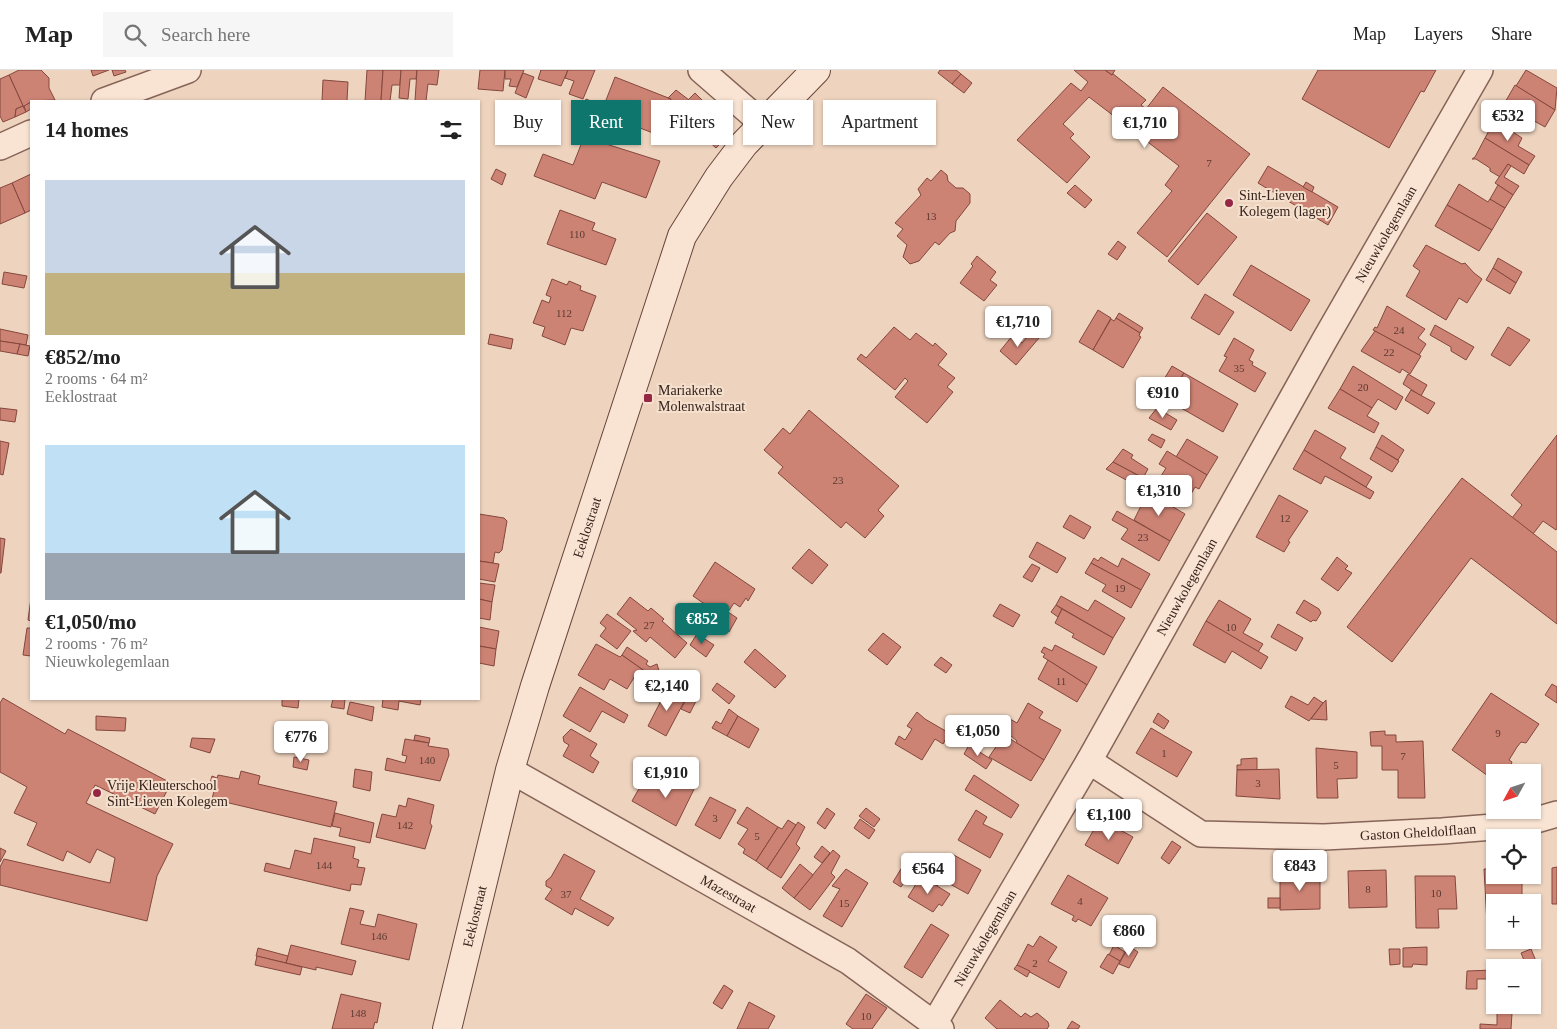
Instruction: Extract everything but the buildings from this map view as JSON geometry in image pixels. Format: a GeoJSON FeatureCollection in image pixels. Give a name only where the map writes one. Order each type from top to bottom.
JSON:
{"type":"FeatureCollection","features":[{"type":"Feature","properties":{"kind":"street"},"geometry":{"type":"LineString","coordinates":[[107,100],[188,70]]}},
{"type":"Feature","properties":{"kind":"street"},"geometry":{"type":"LineString","coordinates":[[701,70],[743,107]]}},
{"type":"Feature","properties":{"kind":"street","name":"Eeklostraat"},"geometry":{"type":"LineString","coordinates":[[787,100],[816,70]]}},
{"type":"Feature","properties":{"kind":"street","name":"Nieuwkolegemlaan"},"geometry":{"type":"LineString","coordinates":[[937,1026],[1089,761],[1324,341],[1480,70]]}},
{"type":"Feature","properties":{"kind":"street"},"geometry":{"type":"LineString","coordinates":[[0,148],[30,134]]}},
{"type":"Feature","properties":{"kind":"street","name":"Eeklostraat"},"geometry":{"type":"LineString","coordinates":[[447,1029],[510,770],[593,504],[682,236],[719,177],[746,145]]}},
{"type":"Feature","properties":{"kind":"street","name":"Gaston Gheldolflaan"},"geometry":{"type":"LineString","coordinates":[[1089,761],[1201,834],[1324,837],[1442,831],[1519,825],[1557,814]]}},
{"type":"Feature","properties":{"kind":"street","name":"Mazestraat"},"geometry":{"type":"LineString","coordinates":[[510,770],[848,961],[937,1026]]}},
{"type":"Feature","properties":{"kind":"place","name":"Sint-Lieven Kolegem (lager)"},"geometry":{"type":"Point","coordinates":[1229,203]}},
{"type":"Feature","properties":{"kind":"place","name":"Mariakerke Molenwalstraat"},"geometry":{"type":"Point","coordinates":[648,398]}},
{"type":"Feature","properties":{"kind":"place","name":"Vrije Kleuterschool Sint-Lieven Kolegem"},"geometry":{"type":"Point","coordinates":[97,793]}}]}
